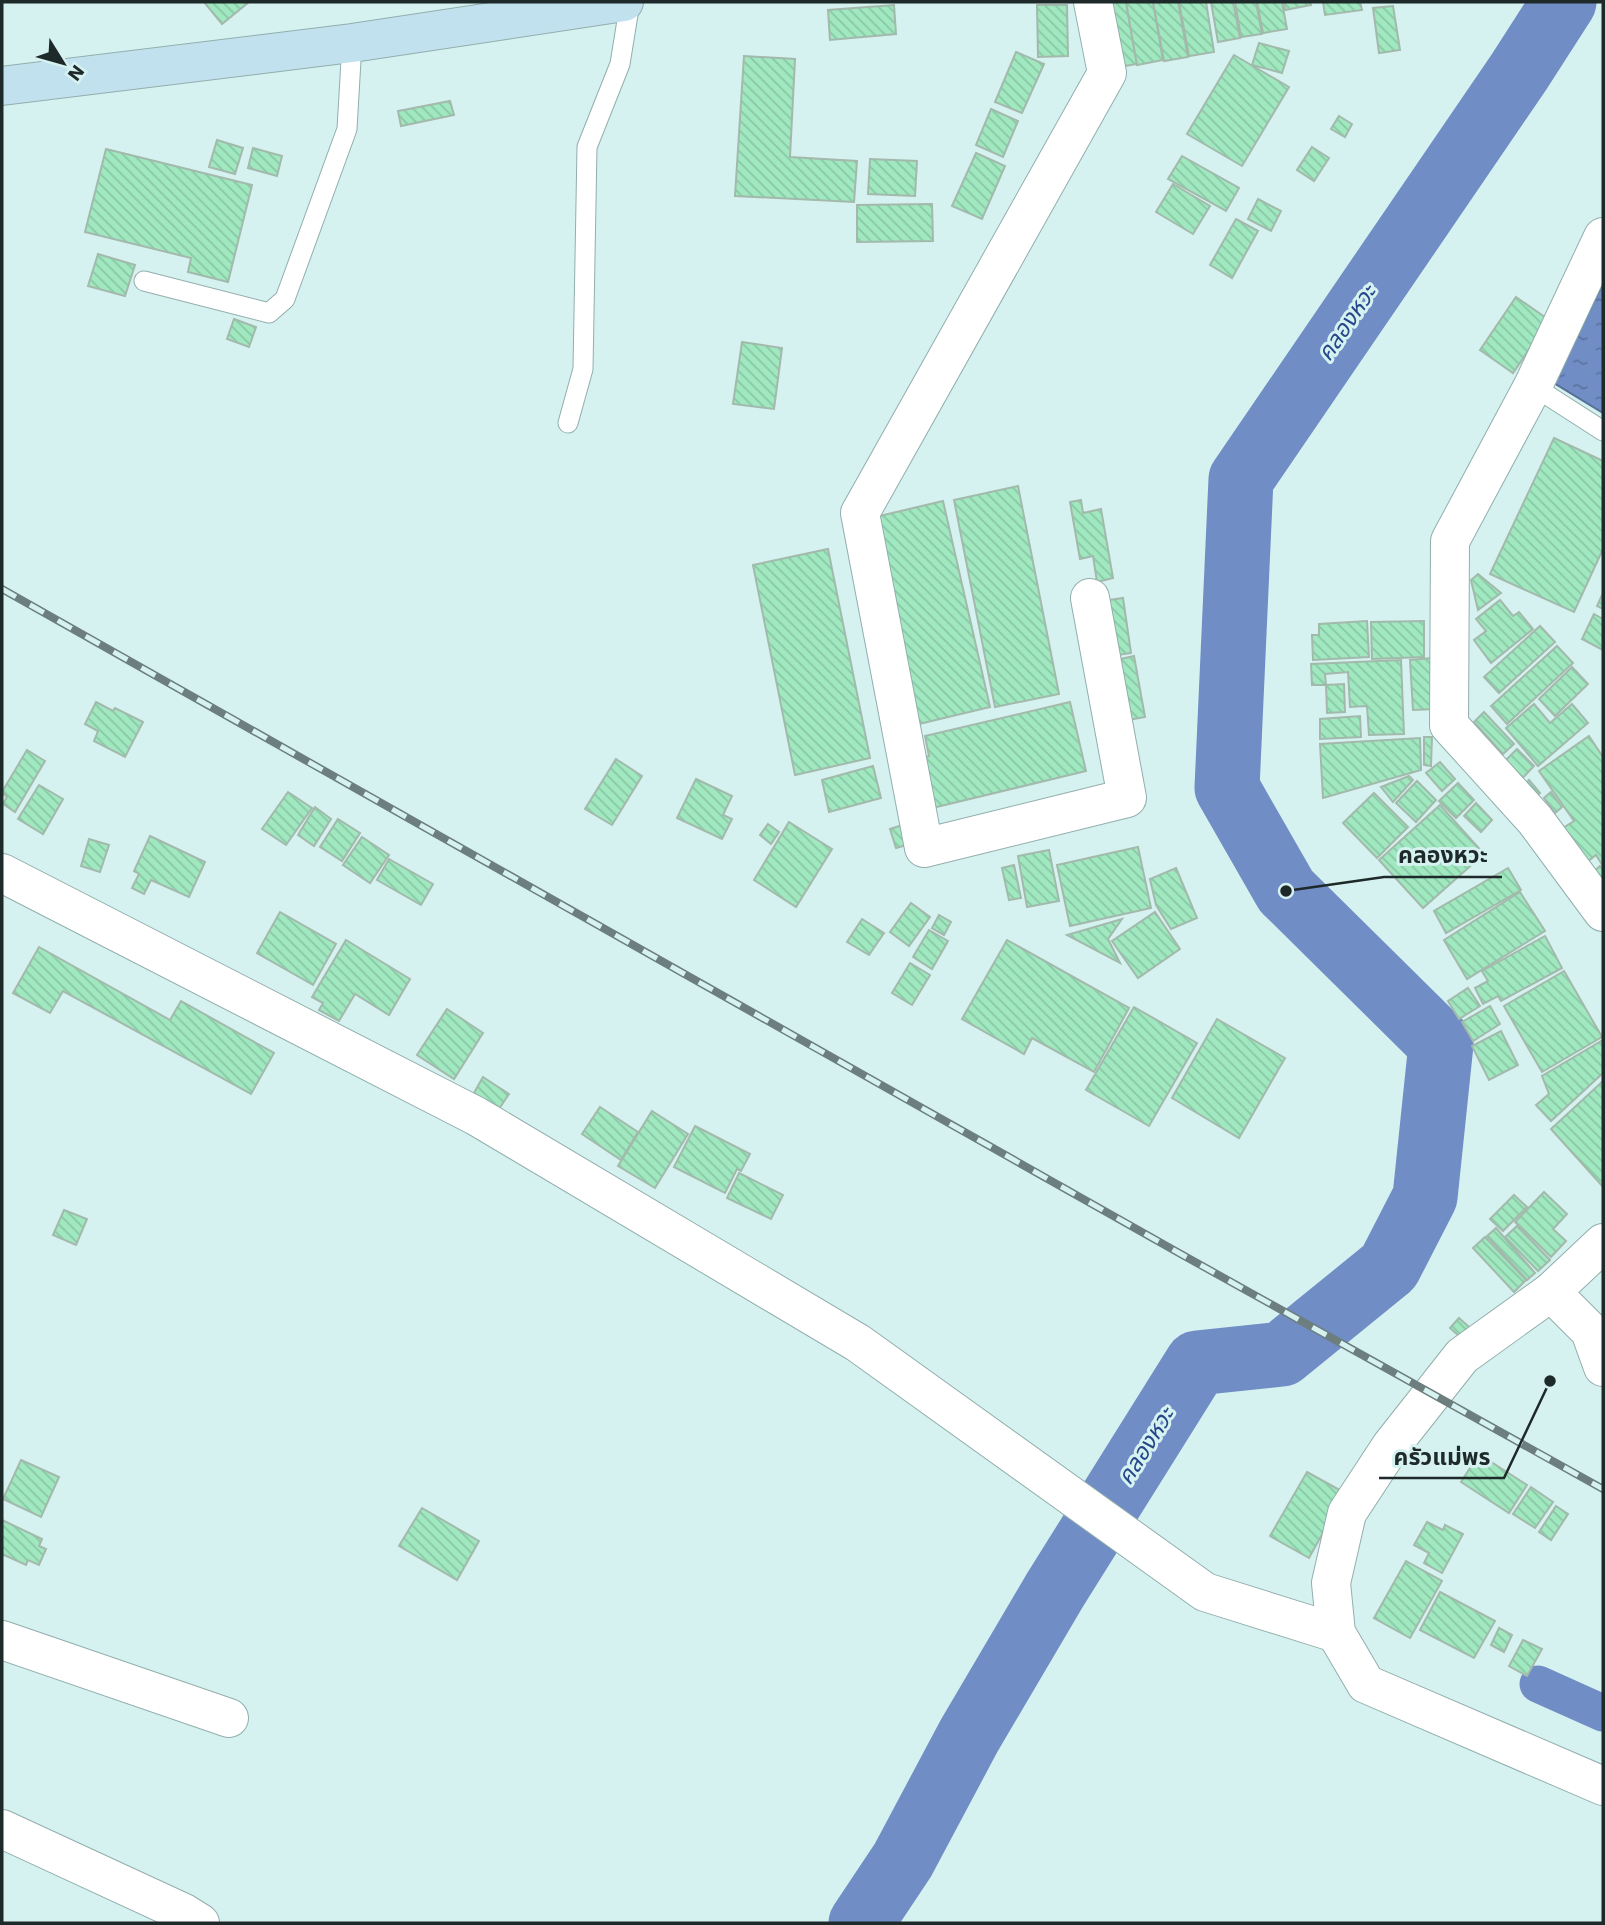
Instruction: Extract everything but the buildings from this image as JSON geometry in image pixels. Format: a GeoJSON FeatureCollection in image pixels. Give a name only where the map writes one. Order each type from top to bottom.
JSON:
{"type":"FeatureCollection","features":[{"type":"Feature","properties":{"kind":"street"},"geometry":{"type":"LineString","coordinates":[[2,86],[352,43],[627,2]]}},
{"type":"Feature","properties":{"kind":"street"},"geometry":{"type":"LineString","coordinates":[[1090,598],[1128,798],[924,848],[860,513],[1107,73],[1093,2]]}},
{"type":"Feature","properties":{"kind":"street"},"geometry":{"type":"LineString","coordinates":[[1603,237],[1533,386],[1450,541],[1448,725],[1535,820],[1603,912]]}},
{"type":"Feature","properties":{"kind":"street"},"geometry":{"type":"LineString","coordinates":[[2,873],[476,1116],[858,1343],[1205,1592],[1336,1633]]}},
{"type":"Feature","properties":{"kind":"street"},"geometry":{"type":"LineString","coordinates":[[1603,1242],[1551,1292],[1462,1356],[1391,1446],[1347,1513],[1331,1583],[1336,1633],[1366,1684],[1603,1786]]}},
{"type":"Feature","properties":{"kind":"street"},"geometry":{"type":"LineString","coordinates":[[1551,1292],[1590,1331],[1603,1367]]}},
{"type":"Feature","properties":{"kind":"street"},"geometry":{"type":"LineString","coordinates":[[2,1640],[229,1718]]}},
{"type":"Feature","properties":{"kind":"street"},"geometry":{"type":"LineString","coordinates":[[2,1829],[184,1913],[200,1923]]}},
{"type":"Feature","properties":{"kind":"lane"},"geometry":{"type":"LineString","coordinates":[[568,423],[583,369],[587,147],[620,64],[627,2]]}},
{"type":"Feature","properties":{"kind":"lane"},"geometry":{"type":"LineString","coordinates":[[144,281],[269,313],[285,299],[348,129],[352,43]]}},
{"type":"Feature","properties":{"kind":"lane"},"geometry":{"type":"LineString","coordinates":[[1533,386],[1603,431]]}},
{"type":"Feature","properties":{"kind":"water"},"geometry":{"type":"Polygon","coordinates":[[[1603,283],[1603,413],[1554,383],[1603,283]]]}},
{"type":"Feature","properties":{"kind":"waterway","name":"คลองหวะ"},"geometry":{"type":"LineString","coordinates":[[861,1923],[903,1860],[969,1736],[1055,1590],[1197,1363],[1282,1354],[1389,1267],[1425,1197],[1441,1044],[1286,891],[1227,788],[1241,479],[1564,2]]}},
{"type":"Feature","properties":{"kind":"waterway"},"geometry":{"type":"LineString","coordinates":[[1538,1684],[1603,1713]]}},
{"type":"Feature","properties":{"kind":"railway"},"geometry":{"type":"LineString","coordinates":[[2,589],[1603,1489]]}},
{"type":"Feature","properties":{"kind":"place","name":"คลองหวะ"},"geometry":{"type":"Point","coordinates":[1286,891]}},
{"type":"Feature","properties":{"kind":"place","name":"ครัวแม่พร"},"geometry":{"type":"Point","coordinates":[1550,1381]}}]}
